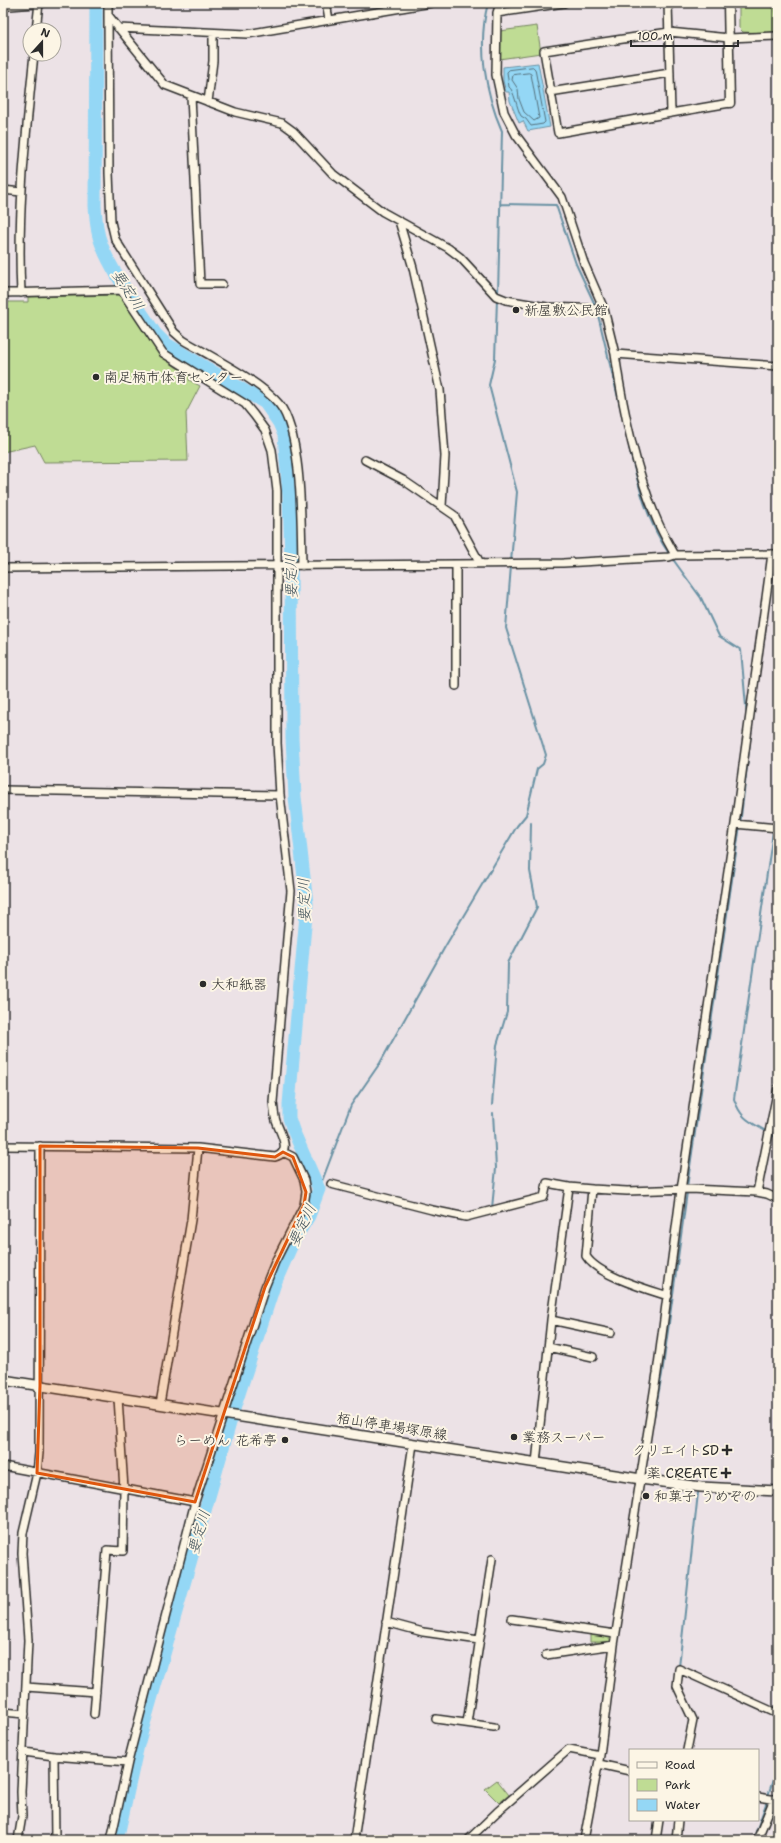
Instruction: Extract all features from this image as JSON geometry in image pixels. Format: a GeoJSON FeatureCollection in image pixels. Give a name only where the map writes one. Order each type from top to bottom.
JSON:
{"type":"FeatureCollection","features":[{"type":"Feature","properties":{"kind":"main road","name":"栢山停車場塚原線"},"geometry":{"type":"LineString","coordinates":[[3,1380],[536,1464],[701,1487],[778,1491]]}},
{"type":"Feature","properties":{"kind":"street"},"geometry":{"type":"LineString","coordinates":[[3,6],[40,3],[37,22]]}},
{"type":"Feature","properties":{"kind":"street"},"geometry":{"type":"LineString","coordinates":[[108,3],[109,173],[112,230],[115,239],[174,332],[183,340],[256,385],[279,404],[288,417],[292,430],[300,494],[301,566]]}},
{"type":"Feature","properties":{"kind":"street"},"geometry":{"type":"LineString","coordinates":[[326,3],[329,20]]}},
{"type":"Feature","properties":{"kind":"street"},"geometry":{"type":"LineString","coordinates":[[118,28],[213,34],[247,34],[431,3]]}},
{"type":"Feature","properties":{"kind":"street"},"geometry":{"type":"LineString","coordinates":[[500,3],[497,13],[496,75],[504,112],[516,135],[562,197],[584,263],[604,309],[615,354],[632,440],[645,490],[672,556]]}},
{"type":"Feature","properties":{"kind":"street"},"geometry":{"type":"LineString","coordinates":[[497,13],[564,3]]}},
{"type":"Feature","properties":{"kind":"street"},"geometry":{"type":"LineString","coordinates":[[668,3],[671,113]]}},
{"type":"Feature","properties":{"kind":"street"},"geometry":{"type":"LineString","coordinates":[[728,3],[729,38],[730,103],[558,133],[544,52],[668,32],[729,38],[778,36]]}},
{"type":"Feature","properties":{"kind":"street"},"geometry":{"type":"LineString","coordinates":[[108,15],[166,85],[235,112],[282,123],[293,131],[333,174],[383,212],[448,248],[460,257],[496,296],[506,300],[547,307],[604,309]]}},
{"type":"Feature","properties":{"kind":"street"},"geometry":{"type":"LineString","coordinates":[[208,102],[214,61],[213,34]]}},
{"type":"Feature","properties":{"kind":"street"},"geometry":{"type":"LineString","coordinates":[[21,293],[19,247],[21,192],[33,62]]}},
{"type":"Feature","properties":{"kind":"street"},"geometry":{"type":"LineString","coordinates":[[550,92],[670,73]]}},
{"type":"Feature","properties":{"kind":"street"},"geometry":{"type":"LineString","coordinates":[[191,96],[200,284],[222,284]]}},
{"type":"Feature","properties":{"kind":"street"},"geometry":{"type":"LineString","coordinates":[[3,190],[21,192]]}},
{"type":"Feature","properties":{"kind":"street"},"geometry":{"type":"LineString","coordinates":[[399,221],[414,275],[440,390],[445,456],[442,506]]}},
{"type":"Feature","properties":{"kind":"street"},"geometry":{"type":"LineString","coordinates":[[3,293],[121,290],[163,353],[245,404],[265,430],[272,450],[277,491],[280,566],[277,743],[280,795],[291,891],[273,1102],[275,1119],[284,1144],[283,1152]]}},
{"type":"Feature","properties":{"kind":"street"},"geometry":{"type":"LineString","coordinates":[[615,354],[778,366]]}},
{"type":"Feature","properties":{"kind":"street"},"geometry":{"type":"LineString","coordinates":[[366,460],[403,480],[454,515],[480,564]]}},
{"type":"Feature","properties":{"kind":"street"},"geometry":{"type":"LineString","coordinates":[[3,568],[480,564],[672,556],[775,554],[749,720],[685,1189],[614,1645],[599,1764],[584,1840]]}},
{"type":"Feature","properties":{"kind":"street"},"geometry":{"type":"LineString","coordinates":[[456,564],[456,686]]}},
{"type":"Feature","properties":{"kind":"street"},"geometry":{"type":"LineString","coordinates":[[3,790],[280,795]]}},
{"type":"Feature","properties":{"kind":"street"},"geometry":{"type":"LineString","coordinates":[[735,824],[778,828]]}},
{"type":"Feature","properties":{"kind":"street"},"geometry":{"type":"LineString","coordinates":[[757,1192],[778,1088]]}},
{"type":"Feature","properties":{"kind":"street"},"geometry":{"type":"LineString","coordinates":[[3,1146],[198,1148],[275,1157],[283,1152]]}},
{"type":"Feature","properties":{"kind":"street"},"geometry":{"type":"LineString","coordinates":[[18,1840],[22,1816],[21,1792],[28,1640],[22,1553],[23,1533],[37,1473],[39,1453],[40,1146]]}},
{"type":"Feature","properties":{"kind":"street"},"geometry":{"type":"LineString","coordinates":[[160,1404],[191,1220],[198,1148]]}},
{"type":"Feature","properties":{"kind":"street"},"geometry":{"type":"LineString","coordinates":[[111,1840],[128,1762],[195,1502],[265,1287],[275,1262],[304,1206],[306,1192],[304,1180],[293,1157],[283,1152]]}},
{"type":"Feature","properties":{"kind":"street"},"geometry":{"type":"LineString","coordinates":[[331,1184],[432,1210],[466,1217],[544,1197],[547,1184],[627,1191],[685,1189],[757,1192],[767,1194],[778,1199]]}},
{"type":"Feature","properties":{"kind":"street"},"geometry":{"type":"LineString","coordinates":[[536,1464],[551,1320],[569,1187]]}},
{"type":"Feature","properties":{"kind":"street"},"geometry":{"type":"LineString","coordinates":[[592,1189],[586,1256],[590,1264],[621,1280],[668,1296]]}},
{"type":"Feature","properties":{"kind":"street"},"geometry":{"type":"LineString","coordinates":[[551,1320],[611,1333]]}},
{"type":"Feature","properties":{"kind":"street"},"geometry":{"type":"LineString","coordinates":[[548,1347],[593,1357]]}},
{"type":"Feature","properties":{"kind":"street"},"geometry":{"type":"LineString","coordinates":[[94,1714],[107,1550],[123,1551],[124,1489],[118,1398]]}},
{"type":"Feature","properties":{"kind":"street"},"geometry":{"type":"LineString","coordinates":[[354,1840],[413,1444]]}},
{"type":"Feature","properties":{"kind":"street"},"geometry":{"type":"LineString","coordinates":[[3,1466],[195,1502]]}},
{"type":"Feature","properties":{"kind":"street"},"geometry":{"type":"LineString","coordinates":[[467,1723],[492,1559]]}},
{"type":"Feature","properties":{"kind":"street"},"geometry":{"type":"LineString","coordinates":[[512,1619],[616,1634]]}},
{"type":"Feature","properties":{"kind":"street"},"geometry":{"type":"LineString","coordinates":[[386,1622],[423,1632],[479,1640]]}},
{"type":"Feature","properties":{"kind":"street"},"geometry":{"type":"LineString","coordinates":[[546,1656],[614,1645]]}},
{"type":"Feature","properties":{"kind":"street"},"geometry":{"type":"LineString","coordinates":[[687,1749],[693,1720],[677,1686],[679,1669],[778,1714]]}},
{"type":"Feature","properties":{"kind":"street"},"geometry":{"type":"LineString","coordinates":[[26,1687],[96,1692]]}},
{"type":"Feature","properties":{"kind":"street"},"geometry":{"type":"LineString","coordinates":[[3,1712],[25,1714]]}},
{"type":"Feature","properties":{"kind":"street"},"geometry":{"type":"LineString","coordinates":[[436,1719],[494,1727]]}},
{"type":"Feature","properties":{"kind":"street"},"geometry":{"type":"LineString","coordinates":[[468,1840],[497,1812],[570,1749],[600,1755]]}},
{"type":"Feature","properties":{"kind":"street"},"geometry":{"type":"LineString","coordinates":[[24,1752],[128,1762]]}},
{"type":"Feature","properties":{"kind":"street"},"geometry":{"type":"LineString","coordinates":[[54,1756],[55,1840]]}},
{"type":"Feature","properties":{"kind":"street"},"geometry":{"type":"LineString","coordinates":[[599,1764],[629,1771]]}},
{"type":"Feature","properties":{"kind":"street"},"geometry":{"type":"LineString","coordinates":[[757,1840],[776,1800],[759,1796]]}},
{"type":"Feature","properties":{"kind":"street"},"geometry":{"type":"LineString","coordinates":[[656,1840],[659,1821]]}},
{"type":"Feature","properties":{"kind":"street"},"geometry":{"type":"LineString","coordinates":[[676,1840],[678,1821]]}},
{"type":"Feature","properties":{"kind":"highlighted area"},"geometry":{"type":"Polygon","coordinates":[[[40,1146],[198,1148],[275,1157],[283,1152],[293,1157],[306,1192],[304,1205],[265,1287],[195,1502],[37,1473],[40,1386],[40,1146]]]}},
{"type":"Feature","properties":{"kind":"green space"},"geometry":{"type":"Polygon","coordinates":[[[739,3],[774,3],[778,31],[765,33],[743,32],[739,28],[739,3]]]}},
{"type":"Feature","properties":{"kind":"green space"},"geometry":{"type":"Polygon","coordinates":[[[537,26],[541,53],[499,59],[500,31],[537,26]]]}},
{"type":"Feature","properties":{"kind":"green space","name":"南足柄市体育センター"},"geometry":{"type":"Polygon","coordinates":[[[122,295],[146,336],[153,345],[169,362],[190,374],[189,380],[200,386],[186,413],[188,461],[44,462],[35,445],[3,452],[3,302],[28,302],[28,297],[122,295]]]}},
{"type":"Feature","properties":{"kind":"green space"},"geometry":{"type":"Polygon","coordinates":[[[590,1632],[612,1636],[611,1642],[590,1642],[590,1632]]]}},
{"type":"Feature","properties":{"kind":"green space"},"geometry":{"type":"Polygon","coordinates":[[[497,1780],[509,1795],[499,1803],[485,1789],[497,1780]]]}},
{"type":"Feature","properties":{"kind":"water"},"geometry":{"type":"Polygon","coordinates":[[[538,63],[550,127],[528,131],[523,121],[519,123],[510,101],[509,92],[506,92],[503,81],[503,67],[538,63]]]}},
{"type":"Feature","properties":{"kind":"waterway","name":"要定川"},"geometry":{"type":"LineString","coordinates":[[96,3],[95,206],[98,234],[105,254],[111,266],[155,333],[165,343],[265,403],[279,423],[284,435],[289,496],[291,558],[292,738],[295,797],[307,904],[289,1118],[319,1189],[309,1216],[294,1240],[275,1283],[234,1409],[138,1745],[117,1840]]}},
{"type":"Feature","properties":{"kind":"waterway"},"geometry":{"type":"LineString","coordinates":[[488,3],[483,35],[484,68],[491,100],[502,131],[498,294]]}},
{"type":"Feature","properties":{"kind":"waterway"},"geometry":{"type":"LineString","coordinates":[[501,204],[556,205],[576,264],[596,307]]}},
{"type":"Feature","properties":{"kind":"waterway"},"geometry":{"type":"LineString","coordinates":[[497,299],[495,359],[489,385],[517,492],[511,562]]}},
{"type":"Feature","properties":{"kind":"waterway"},"geometry":{"type":"LineString","coordinates":[[597,311],[621,410]]}},
{"type":"Feature","properties":{"kind":"waterway"},"geometry":{"type":"LineString","coordinates":[[629,447],[649,517],[670,555]]}},
{"type":"Feature","properties":{"kind":"waterway"},"geometry":{"type":"LineString","coordinates":[[672,558],[701,598],[719,636],[741,650],[747,718]]}},
{"type":"Feature","properties":{"kind":"waterway"},"geometry":{"type":"LineString","coordinates":[[319,1189],[351,1105],[380,1063],[446,945],[517,826],[526,815],[537,769],[543,764],[546,755],[506,628],[511,566]]}},
{"type":"Feature","properties":{"kind":"waterway"},"geometry":{"type":"LineString","coordinates":[[687,1187],[740,825],[752,725],[751,723]]}},
{"type":"Feature","properties":{"kind":"waterway"},"geometry":{"type":"LineString","coordinates":[[767,1132],[746,1119],[734,1099],[778,798]]}},
{"type":"Feature","properties":{"kind":"waterway"},"geometry":{"type":"LineString","coordinates":[[492,1105],[497,1045],[507,1012],[508,963],[537,907],[530,871],[531,823]]}},
{"type":"Feature","properties":{"kind":"waterway"},"geometry":{"type":"LineString","coordinates":[[492,1208],[496,1168],[493,1113]]}},
{"type":"Feature","properties":{"kind":"waterway"},"geometry":{"type":"LineString","coordinates":[[771,1134],[778,1139]]}},
{"type":"Feature","properties":{"kind":"waterway"},"geometry":{"type":"LineString","coordinates":[[654,1417],[662,1374],[687,1192]]}},
{"type":"Feature","properties":{"kind":"waterway"},"geometry":{"type":"LineString","coordinates":[[679,1667],[698,1493]]}},
{"type":"Feature","properties":{"kind":"waterway"},"geometry":{"type":"LineString","coordinates":[[768,1796],[778,1763]]}},
{"type":"Feature","properties":{"kind":"waterway"},"geometry":{"type":"LineString","coordinates":[[753,1840],[767,1801]]}},
{"type":"Feature","properties":{"kind":"place","name":"新屋敷公民館"},"geometry":{"type":"Point","coordinates":[516,310]}},
{"type":"Feature","properties":{"kind":"place","name":"南足柄市体育センター"},"geometry":{"type":"Point","coordinates":[96,377]}},
{"type":"Feature","properties":{"kind":"place","name":"大和紙器"},"geometry":{"type":"Point","coordinates":[203,984]}},
{"type":"Feature","properties":{"kind":"place","name":"業務スーパー"},"geometry":{"type":"Point","coordinates":[514,1437]}},
{"type":"Feature","properties":{"kind":"place","name":"らーめん 花希亭"},"geometry":{"type":"Point","coordinates":[285,1440]}},
{"type":"Feature","properties":{"kind":"place","name":"クリエイトSD"},"geometry":{"type":"Point","coordinates":[727,1450]}},
{"type":"Feature","properties":{"kind":"place","name":"薬 CREATE"},"geometry":{"type":"Point","coordinates":[726,1473]}},
{"type":"Feature","properties":{"kind":"place","name":"和菓子 うめぞの"},"geometry":{"type":"Point","coordinates":[646,1496]}}]}
